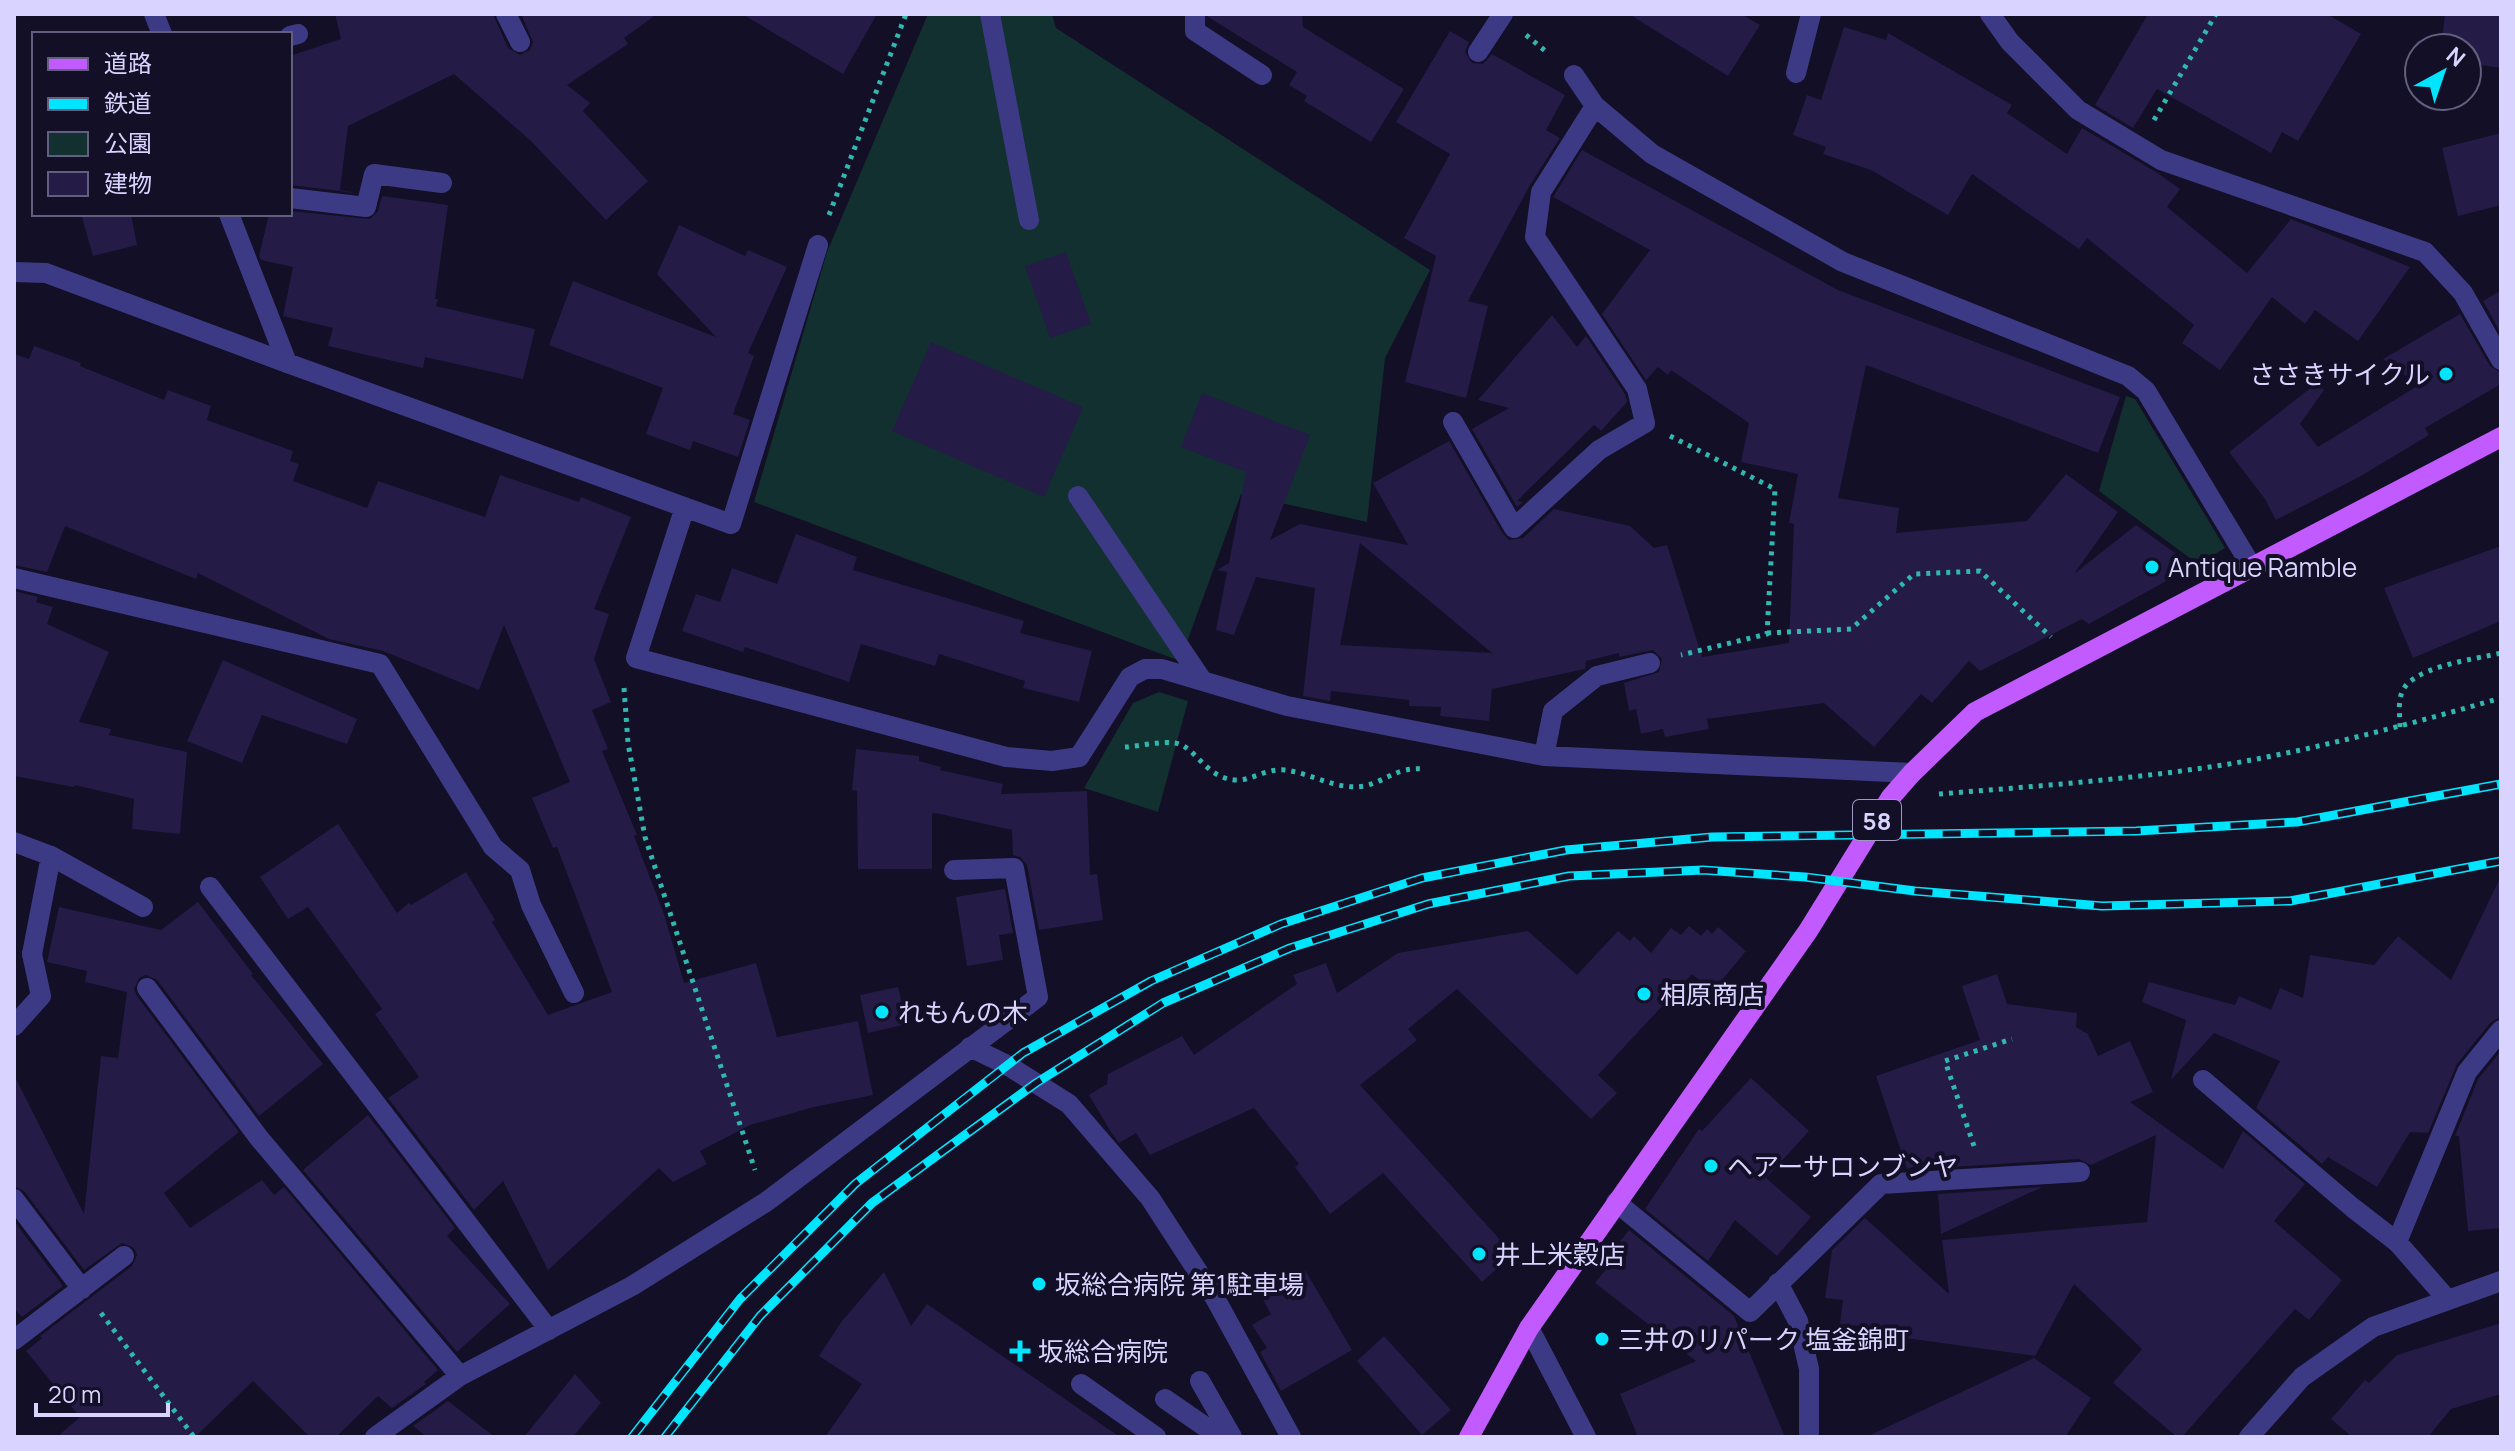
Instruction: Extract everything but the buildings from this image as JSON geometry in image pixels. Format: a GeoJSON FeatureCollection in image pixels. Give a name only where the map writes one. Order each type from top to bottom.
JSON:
{"type":"FeatureCollection","features":[{"type":"Feature","properties":{"kind":"main road","name":"58"},"geometry":{"type":"LineString","coordinates":[[1469,1437],[1529,1328],[1808,931],[1891,797],[1912,773],[1975,712],[2501,437]]}},
{"type":"Feature","properties":{"kind":"street"},"geometry":{"type":"LineString","coordinates":[[506,14],[520,42]]}},
{"type":"Feature","properties":{"kind":"street"},"geometry":{"type":"LineString","coordinates":[[990,14],[1029,220]]}},
{"type":"Feature","properties":{"kind":"street"},"geometry":{"type":"LineString","coordinates":[[1195,14],[1195,31],[1262,75]]}},
{"type":"Feature","properties":{"kind":"street"},"geometry":{"type":"LineString","coordinates":[[1478,52],[1503,14]]}},
{"type":"Feature","properties":{"kind":"street"},"geometry":{"type":"LineString","coordinates":[[1796,73],[1811,14]]}},
{"type":"Feature","properties":{"kind":"street"},"geometry":{"type":"LineString","coordinates":[[1990,14],[2010,42],[2078,110],[2161,160],[2425,252],[2463,293],[2501,360]]}},
{"type":"Feature","properties":{"kind":"street"},"geometry":{"type":"LineString","coordinates":[[1574,75],[1595,106],[1652,154],[1843,262],[2128,376],[2146,391],[2252,567]]}},
{"type":"Feature","properties":{"kind":"street"},"geometry":{"type":"LineString","coordinates":[[1453,422],[1514,528],[1599,450],[1645,423],[1637,389],[1535,237],[1541,192],[1595,106]]}},
{"type":"Feature","properties":{"kind":"street"},"geometry":{"type":"LineString","coordinates":[[292,198],[366,207],[374,174],[442,183]]}},
{"type":"Feature","properties":{"kind":"street"},"geometry":{"type":"LineString","coordinates":[[230,216],[287,363]]}},
{"type":"Feature","properties":{"kind":"street"},"geometry":{"type":"LineString","coordinates":[[14,272],[46,273],[731,524],[818,245]]}},
{"type":"Feature","properties":{"kind":"street"},"geometry":{"type":"LineString","coordinates":[[1078,496],[1202,680]]}},
{"type":"Feature","properties":{"kind":"street"},"geometry":{"type":"LineString","coordinates":[[685,507],[636,658],[1006,757],[1052,761],[1079,757],[1130,677],[1145,669],[1162,669],[1287,706],[1544,756],[1912,773]]}},
{"type":"Feature","properties":{"kind":"street"},"geometry":{"type":"LineString","coordinates":[[14,578],[380,664],[493,847],[520,870],[531,905],[574,993]]}},
{"type":"Feature","properties":{"kind":"street"},"geometry":{"type":"LineString","coordinates":[[1544,756],[1553,711],[1597,676],[1650,663]]}},
{"type":"Feature","properties":{"kind":"street"},"geometry":{"type":"LineString","coordinates":[[14,842],[51,856],[143,907]]}},
{"type":"Feature","properties":{"kind":"street"},"geometry":{"type":"LineString","coordinates":[[14,1026],[41,996],[32,954],[51,856]]}},
{"type":"Feature","properties":{"kind":"street"},"geometry":{"type":"LineString","coordinates":[[375,1437],[460,1376],[632,1286],[766,1202],[1038,997],[1014,868],[954,870]]}},
{"type":"Feature","properties":{"kind":"street"},"geometry":{"type":"LineString","coordinates":[[210,887],[549,1330]]}},
{"type":"Feature","properties":{"kind":"street"},"geometry":{"type":"LineString","coordinates":[[147,988],[259,1138],[460,1376]]}},
{"type":"Feature","properties":{"kind":"street"},"geometry":{"type":"LineString","coordinates":[[2397,1242],[2467,1072],[2501,1030]]}},
{"type":"Feature","properties":{"kind":"street"},"geometry":{"type":"LineString","coordinates":[[970,1047],[1007,1065],[1069,1104],[1150,1198],[1215,1298],[1291,1437]]}},
{"type":"Feature","properties":{"kind":"street"},"geometry":{"type":"LineString","coordinates":[[2203,1080],[2397,1242],[2447,1299]]}},
{"type":"Feature","properties":{"kind":"street"},"geometry":{"type":"LineString","coordinates":[[1616,1202],[1750,1312],[1881,1184],[2080,1172]]}},
{"type":"Feature","properties":{"kind":"street"},"geometry":{"type":"LineString","coordinates":[[14,1199],[82,1289]]}},
{"type":"Feature","properties":{"kind":"street"},"geometry":{"type":"LineString","coordinates":[[14,1340],[124,1256]]}},
{"type":"Feature","properties":{"kind":"street"},"geometry":{"type":"LineString","coordinates":[[2249,1437],[2302,1377],[2373,1327],[2501,1281]]}},
{"type":"Feature","properties":{"kind":"street"},"geometry":{"type":"LineString","coordinates":[[1778,1283],[1798,1321],[1809,1369],[1809,1433]]}},
{"type":"Feature","properties":{"kind":"street"},"geometry":{"type":"LineString","coordinates":[[1529,1328],[1586,1437]]}},
{"type":"Feature","properties":{"kind":"street"},"geometry":{"type":"LineString","coordinates":[[1200,1381],[1232,1437]]}},
{"type":"Feature","properties":{"kind":"street"},"geometry":{"type":"LineString","coordinates":[[1081,1384],[1156,1437]]}},
{"type":"Feature","properties":{"kind":"street"},"geometry":{"type":"LineString","coordinates":[[1165,1399],[1220,1437]]}},
{"type":"Feature","properties":{"kind":"path"},"geometry":{"type":"LineString","coordinates":[[818,245],[906,14]]}},
{"type":"Feature","properties":{"kind":"path"},"geometry":{"type":"LineString","coordinates":[[1503,14],[1574,75]]}},
{"type":"Feature","properties":{"kind":"path"},"geometry":{"type":"LineString","coordinates":[[2139,146],[2216,14]]}},
{"type":"Feature","properties":{"kind":"path"},"geometry":{"type":"LineString","coordinates":[[1645,423],[1775,489],[1767,634]]}},
{"type":"Feature","properties":{"kind":"path"},"geometry":{"type":"LineString","coordinates":[[1650,663],[1767,634],[1851,629],[1914,574],[1980,571],[2075,659]]}},
{"type":"Feature","properties":{"kind":"path"},"geometry":{"type":"LineString","coordinates":[[2400,727],[2401,694],[2409,681],[2421,673],[2501,653]]}},
{"type":"Feature","properties":{"kind":"path"},"geometry":{"type":"LineString","coordinates":[[636,658],[623,675],[628,743],[645,837],[766,1202]]}},
{"type":"Feature","properties":{"kind":"path"},"geometry":{"type":"LineString","coordinates":[[1891,797],[2062,784],[2235,763],[2400,727],[2501,698]]}},
{"type":"Feature","properties":{"kind":"path"},"geometry":{"type":"LineString","coordinates":[[1985,1178],[1945,1061],[2012,1039]]}},
{"type":"Feature","properties":{"kind":"path"},"geometry":{"type":"LineString","coordinates":[[82,1289],[194,1437]]}},
{"type":"Feature","properties":{"kind":"green space"},"geometry":{"type":"Polygon","coordinates":[[[928,14],[1052,14],[1056,28],[1430,270],[1385,358],[1367,522],[1241,494],[1180,661],[754,502],[827,252],[928,14]]]}},
{"type":"Feature","properties":{"kind":"green space"},"geometry":{"type":"Polygon","coordinates":[[[2126,396],[2135,399],[2225,548],[2198,564],[2099,491],[2126,396]]]}},
{"type":"Feature","properties":{"kind":"green space"},"geometry":{"type":"Polygon","coordinates":[[[1159,692],[1188,701],[1158,812],[1084,788],[1133,703],[1159,692]]]}},
{"type":"Feature","properties":{"kind":"railway"},"geometry":{"type":"LineString","coordinates":[[632,1437],[740,1299],[855,1184],[1023,1053],[1151,981],[1281,924],[1422,878],[1566,850],[1712,837],[2136,831],[2297,822],[2501,784]]}},
{"type":"Feature","properties":{"kind":"railway"},"geometry":{"type":"LineString","coordinates":[[665,1437],[760,1316],[872,1203],[1036,1083],[1163,1003],[1290,948],[1428,904],[1569,876],[1703,870],[2102,906],[2290,901],[2501,861]]}},
{"type":"Feature","properties":{"kind":"place","name":"ささきサイクル"},"geometry":{"type":"Point","coordinates":[2446,374]}},
{"type":"Feature","properties":{"kind":"place","name":"Antique Ramble"},"geometry":{"type":"Point","coordinates":[2152,567]}},
{"type":"Feature","properties":{"kind":"place","name":"相原商店"},"geometry":{"type":"Point","coordinates":[1644,994]}},
{"type":"Feature","properties":{"kind":"place","name":"れもんの木"},"geometry":{"type":"Point","coordinates":[882,1012]}},
{"type":"Feature","properties":{"kind":"place","name":"ヘアーサロンブンヤ"},"geometry":{"type":"Point","coordinates":[1711,1166]}},
{"type":"Feature","properties":{"kind":"place","name":"井上米穀店"},"geometry":{"type":"Point","coordinates":[1479,1254]}},
{"type":"Feature","properties":{"kind":"place","name":"坂総合病院 第1駐車場"},"geometry":{"type":"Point","coordinates":[1039,1284]}},
{"type":"Feature","properties":{"kind":"place","name":"三井のリパーク 塩釜錦町"},"geometry":{"type":"Point","coordinates":[1602,1339]}},
{"type":"Feature","properties":{"kind":"place","name":"坂総合病院"},"geometry":{"type":"Point","coordinates":[1020,1351]}}]}
